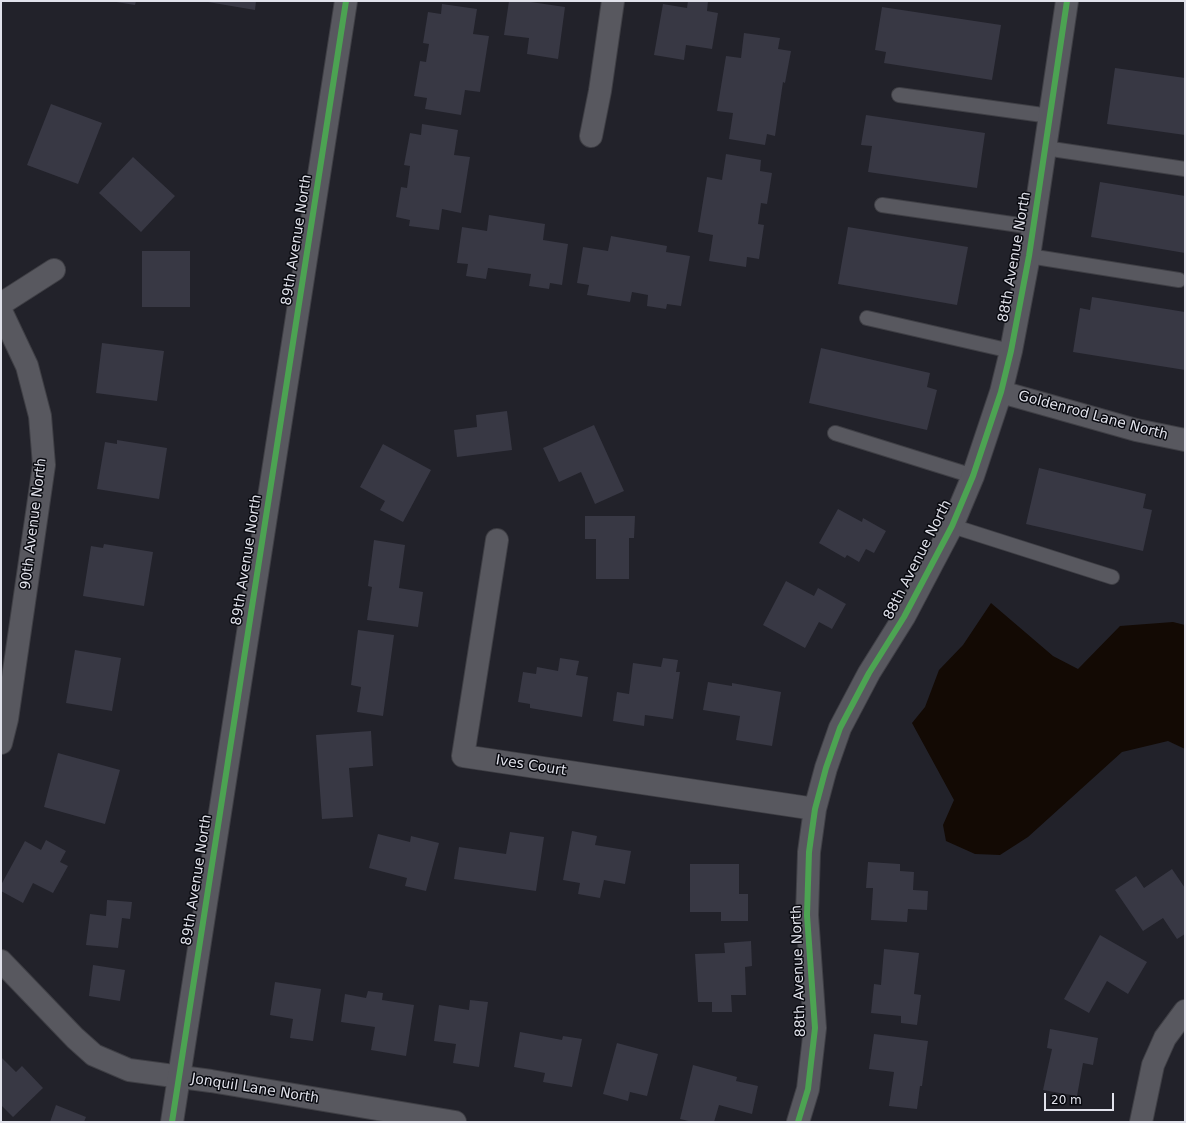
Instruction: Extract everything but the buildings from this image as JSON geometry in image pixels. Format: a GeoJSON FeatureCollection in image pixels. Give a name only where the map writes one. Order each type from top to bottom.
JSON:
{"type":"FeatureCollection","features":[{"type":"Feature","properties":{"kind":"street","name":"89th Avenue North"},"geometry":{"type":"LineString","coordinates":[[172,1122],[346,1]]}},
{"type":"Feature","properties":{"kind":"street"},"geometry":{"type":"LineString","coordinates":[[591,136],[600,91],[613,1]]}},
{"type":"Feature","properties":{"kind":"street","name":"88th Avenue North"},"geometry":{"type":"LineString","coordinates":[[798,1122],[808,1089],[815,1028],[807,915],[809,852],[815,809],[826,768],[840,728],[869,673],[904,617],[952,526],[973,476],[1001,392],[1011,351],[1029,256],[1067,1]]}},
{"type":"Feature","properties":{"kind":"street"},"geometry":{"type":"LineString","coordinates":[[1,304],[54,270]]}},
{"type":"Feature","properties":{"kind":"street","name":"90th Avenue North"},"geometry":{"type":"LineString","coordinates":[[1,311],[27,366],[40,416],[44,465],[7,719],[1,743]]}},
{"type":"Feature","properties":{"kind":"street","name":"Goldenrod Lane North"},"geometry":{"type":"LineString","coordinates":[[1001,392],[1136,430],[1185,440]]}},
{"type":"Feature","properties":{"kind":"street","name":"Ives Court"},"geometry":{"type":"LineString","coordinates":[[497,540],[463,756],[815,809]]}},
{"type":"Feature","properties":{"kind":"street","name":"Jonquil Lane North"},"geometry":{"type":"LineString","coordinates":[[1,961],[75,1038],[94,1055],[129,1070],[211,1081],[392,1117],[455,1122]]}},
{"type":"Feature","properties":{"kind":"street"},"geometry":{"type":"LineString","coordinates":[[1141,1122],[1153,1064],[1165,1038],[1185,1011]]}},
{"type":"Feature","properties":{"kind":"lane"},"geometry":{"type":"LineString","coordinates":[[899,95],[1050,116]]}},
{"type":"Feature","properties":{"kind":"lane"},"geometry":{"type":"LineString","coordinates":[[1045,148],[1185,169]]}},
{"type":"Feature","properties":{"kind":"lane"},"geometry":{"type":"LineString","coordinates":[[882,205],[1033,227]]}},
{"type":"Feature","properties":{"kind":"lane"},"geometry":{"type":"LineString","coordinates":[[1029,256],[1179,280]]}},
{"type":"Feature","properties":{"kind":"lane"},"geometry":{"type":"LineString","coordinates":[[867,318],[1011,351]]}},
{"type":"Feature","properties":{"kind":"lane"},"geometry":{"type":"LineString","coordinates":[[835,433],[973,476]]}},
{"type":"Feature","properties":{"kind":"lane"},"geometry":{"type":"LineString","coordinates":[[952,526],[1112,577]]}},
{"type":"Feature","properties":{"kind":"shaded area"},"geometry":{"type":"Polygon","coordinates":[[[991,603],[1053,656],[1078,669],[1120,626],[1173,622],[1185,625],[1185,749],[1168,741],[1122,752],[1028,837],[1000,855],[975,854],[946,841],[943,825],[954,800],[912,723],[925,707],[939,670],[963,645],[991,603]]]}},
{"type":"Feature","properties":{"kind":"cycle path"},"geometry":{"type":"LineString","coordinates":[[172,1122],[346,1]]}},
{"type":"Feature","properties":{"kind":"cycle path"},"geometry":{"type":"LineString","coordinates":[[798,1122],[808,1089],[815,1028],[807,915],[809,852],[815,809],[826,768],[840,728],[869,673],[904,617],[952,526],[973,476],[1001,392],[1011,351],[1029,256],[1067,1]]}}]}
